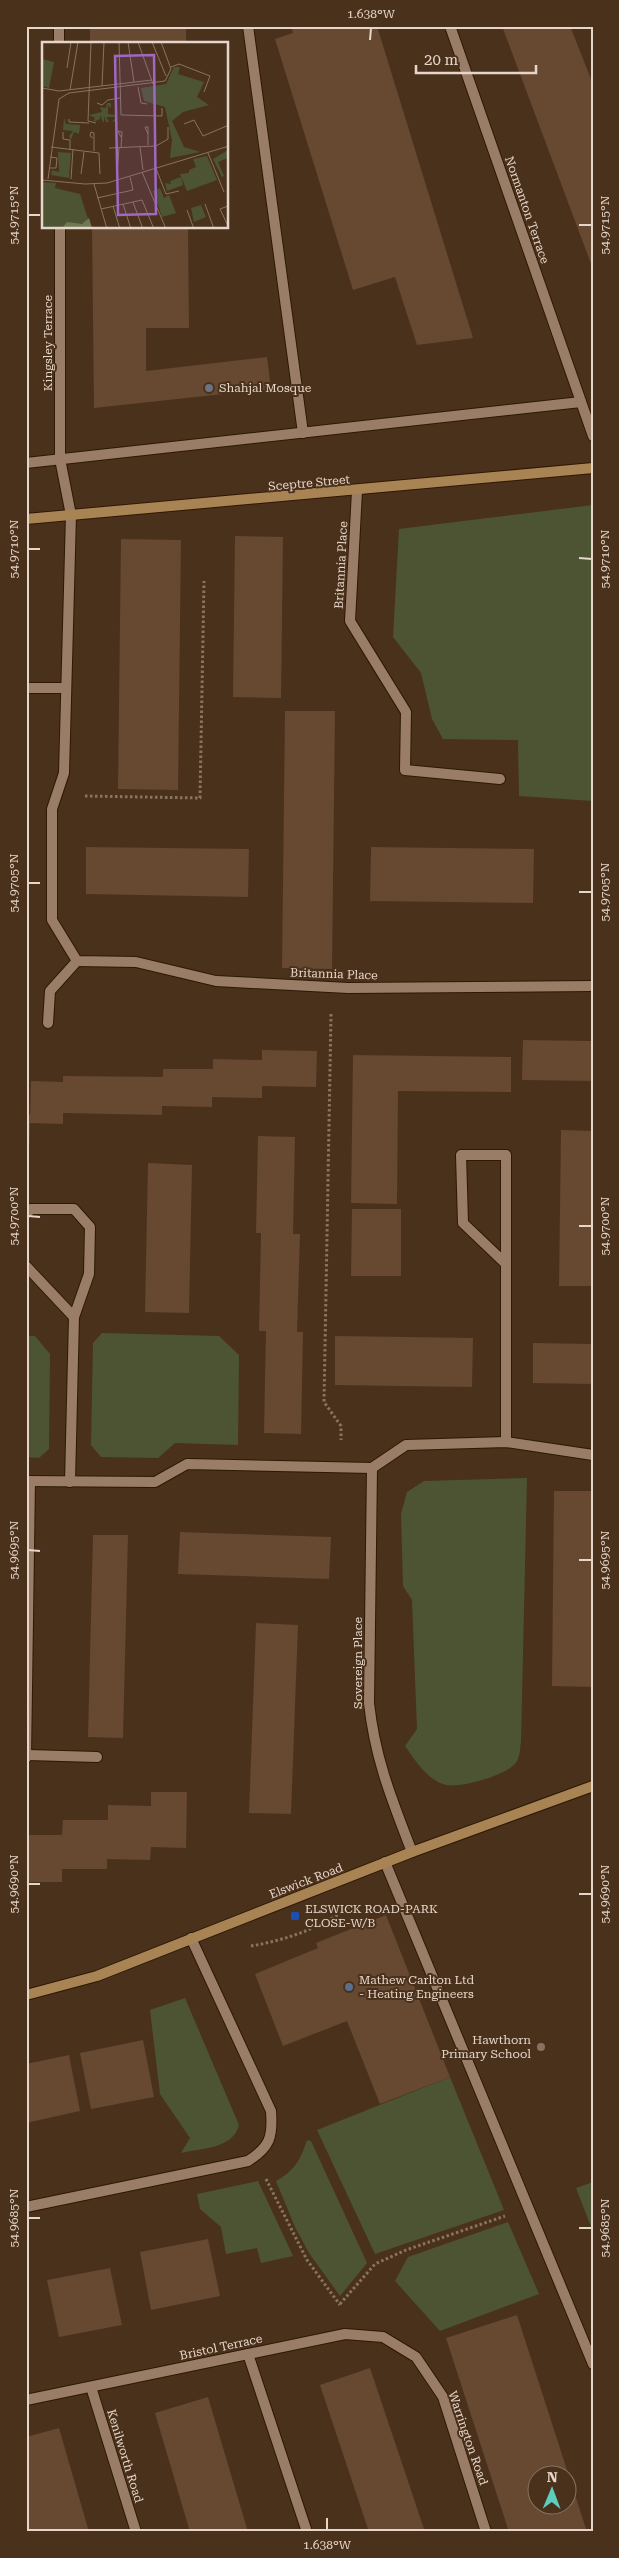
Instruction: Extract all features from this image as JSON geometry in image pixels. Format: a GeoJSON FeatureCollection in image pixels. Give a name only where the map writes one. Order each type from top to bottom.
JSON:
{"type":"FeatureCollection","features":[{"type":"Feature","properties":{"kind":"main road","name":"Sceptre Street"},"geometry":{"type":"LineString","coordinates":[[26,519],[357,491],[593,468]]}},
{"type":"Feature","properties":{"kind":"main road","name":"Elswick Road"},"geometry":{"type":"LineString","coordinates":[[26,1995],[96,1976],[385,1862],[593,1786]]}},
{"type":"Feature","properties":{"kind":"street"},"geometry":{"type":"LineString","coordinates":[[59,26],[59,42]]}},
{"type":"Feature","properties":{"kind":"street"},"geometry":{"type":"LineString","coordinates":[[248,26],[303,433]]}},
{"type":"Feature","properties":{"kind":"street","name":"Normanton Terrace"},"geometry":{"type":"LineString","coordinates":[[450,26],[593,436]]}},
{"type":"Feature","properties":{"kind":"street","name":"Kingsley Terrace"},"geometry":{"type":"LineString","coordinates":[[60,229],[60,459],[71,516]]}},
{"type":"Feature","properties":{"kind":"street"},"geometry":{"type":"LineString","coordinates":[[26,463],[581,402]]}},
{"type":"Feature","properties":{"kind":"street","name":"Britannia Place"},"geometry":{"type":"LineString","coordinates":[[357,491],[350,620],[406,712],[405,770],[500,779]]}},
{"type":"Feature","properties":{"kind":"street"},"geometry":{"type":"LineString","coordinates":[[48,1023],[50,990],[77,961],[52,920],[52,809],[64,773],[71,516]]}},
{"type":"Feature","properties":{"kind":"street"},"geometry":{"type":"LineString","coordinates":[[26,688],[66,688]]}},
{"type":"Feature","properties":{"kind":"street","name":"Britannia Place"},"geometry":{"type":"LineString","coordinates":[[77,961],[136,962],[216,981],[348,988],[593,986]]}},
{"type":"Feature","properties":{"kind":"street"},"geometry":{"type":"LineString","coordinates":[[506,1264],[463,1223],[461,1155],[506,1155],[506,1264],[506,1442]]}},
{"type":"Feature","properties":{"kind":"street"},"geometry":{"type":"LineString","coordinates":[[26,1214],[31,1208],[74,1209],[90,1227],[89,1274],[74,1317],[70,1482]]}},
{"type":"Feature","properties":{"kind":"street"},"geometry":{"type":"LineString","coordinates":[[26,1266],[74,1317]]}},
{"type":"Feature","properties":{"kind":"street"},"geometry":{"type":"LineString","coordinates":[[97,1756],[27,1757],[28,1481],[155,1482],[187,1464],[372,1468],[406,1446],[506,1442],[593,1455]]}},
{"type":"Feature","properties":{"kind":"street","name":"Sovereign Place"},"geometry":{"type":"LineString","coordinates":[[372,1468],[369,1703],[373,1739],[379,1764],[412,1852]]}},
{"type":"Feature","properties":{"kind":"street"},"geometry":{"type":"LineString","coordinates":[[385,1862],[527,2209],[593,2364]]}},
{"type":"Feature","properties":{"kind":"street"},"geometry":{"type":"LineString","coordinates":[[26,2207],[248,2161],[262,2152],[270,2138],[271,2112],[191,1938]]}},
{"type":"Feature","properties":{"kind":"street","name":"Bristol Terrace"},"geometry":{"type":"LineString","coordinates":[[26,2400],[345,2334],[383,2337],[416,2357]]}},
{"type":"Feature","properties":{"kind":"street"},"geometry":{"type":"LineString","coordinates":[[248,2354],[307,2532]]}},
{"type":"Feature","properties":{"kind":"street","name":"Warrington Road"},"geometry":{"type":"LineString","coordinates":[[416,2357],[442,2397],[486,2532]]}},
{"type":"Feature","properties":{"kind":"street","name":"Kenilworth Road"},"geometry":{"type":"LineString","coordinates":[[91,2387],[136,2532]]}},
{"type":"Feature","properties":{"kind":"path"},"geometry":{"type":"LineString","coordinates":[[57,796],[200,798],[204,581]]}},
{"type":"Feature","properties":{"kind":"path"},"geometry":{"type":"LineString","coordinates":[[332,986],[324,1402],[341,1426],[341,1468]]}},
{"type":"Feature","properties":{"kind":"path"},"geometry":{"type":"LineString","coordinates":[[248,2161],[270,2183],[307,2260],[340,2304],[345,2334]]}},
{"type":"Feature","properties":{"kind":"path"},"geometry":{"type":"LineString","coordinates":[[340,2304],[375,2264],[406,2250],[527,2209]]}},
{"type":"Feature","properties":{"kind":"green space"},"geometry":{"type":"Polygon","coordinates":[[[593,505],[593,801],[519,796],[518,740],[443,739],[432,719],[421,673],[393,637],[399,529],[593,505]]]}},
{"type":"Feature","properties":{"kind":"green space"},"geometry":{"type":"Polygon","coordinates":[[[102,1333],[219,1336],[239,1355],[238,1445],[175,1443],[158,1458],[101,1457],[91,1445],[93,1343],[102,1333]]]}},
{"type":"Feature","properties":{"kind":"green space"},"geometry":{"type":"Polygon","coordinates":[[[26,1336],[35,1336],[50,1354],[49,1449],[39,1458],[26,1457],[26,1336]]]}},
{"type":"Feature","properties":{"kind":"green space"},"geometry":{"type":"Polygon","coordinates":[[[527,1478],[521,1742],[519,1757],[513,1766],[495,1776],[473,1782],[446,1785],[427,1774],[405,1746],[417,1729],[412,1600],[403,1586],[401,1514],[407,1492],[424,1481],[527,1478]]]}},
{"type":"Feature","properties":{"kind":"green space"},"geometry":{"type":"Polygon","coordinates":[[[185,1998],[239,2125],[236,2133],[224,2143],[181,2153],[190,2138],[160,2094],[150,2010],[185,1998]]]}},
{"type":"Feature","properties":{"kind":"green space"},"geometry":{"type":"Polygon","coordinates":[[[450,2077],[504,2210],[375,2254],[317,2130],[450,2077]]]}},
{"type":"Feature","properties":{"kind":"green space"},"geometry":{"type":"Polygon","coordinates":[[[307,2140],[311,2141],[367,2263],[340,2296],[309,2253],[295,2227],[276,2181],[288,2173],[296,2164],[307,2140]]]}},
{"type":"Feature","properties":{"kind":"green space"},"geometry":{"type":"Polygon","coordinates":[[[258,2181],[293,2256],[261,2263],[257,2248],[226,2254],[221,2227],[200,2209],[197,2194],[258,2181]]]}},
{"type":"Feature","properties":{"kind":"green space"},"geometry":{"type":"Polygon","coordinates":[[[593,2182],[593,2232],[576,2188],[593,2182]]]}},
{"type":"Feature","properties":{"kind":"green space"},"geometry":{"type":"Polygon","coordinates":[[[508,2222],[539,2294],[440,2331],[395,2281],[408,2257],[508,2222]]]}},
{"type":"Feature","properties":{"kind":"building"},"geometry":{"type":"Polygon","coordinates":[[[90,26],[186,26],[186,42],[90,42],[90,26]]]}},
{"type":"Feature","properties":{"kind":"building"},"geometry":{"type":"Polygon","coordinates":[[[291,26],[377,26],[473,338],[417,345],[395,277],[353,290],[275,39],[293,33],[291,26]]]}},
{"type":"Feature","properties":{"kind":"building"},"geometry":{"type":"Polygon","coordinates":[[[502,26],[570,26],[593,84],[593,269],[502,26]]]}},
{"type":"Feature","properties":{"kind":"building"},"geometry":{"type":"Polygon","coordinates":[[[92,229],[188,229],[189,328],[146,328],[146,371],[267,357],[271,389],[94,408],[92,229]]]}},
{"type":"Feature","properties":{"kind":"building"},"geometry":{"type":"Polygon","coordinates":[[[235,536],[283,537],[281,698],[233,697],[235,536]]]}},
{"type":"Feature","properties":{"kind":"building"},"geometry":{"type":"Polygon","coordinates":[[[121,539],[181,540],[178,790],[118,789],[121,539]]]}},
{"type":"Feature","properties":{"kind":"building"},"geometry":{"type":"Polygon","coordinates":[[[285,711],[335,711],[332,969],[282,968],[285,711]]]}},
{"type":"Feature","properties":{"kind":"building"},"geometry":{"type":"Polygon","coordinates":[[[86,847],[249,849],[248,897],[86,894],[86,847]]]}},
{"type":"Feature","properties":{"kind":"building"},"geometry":{"type":"Polygon","coordinates":[[[371,847],[534,849],[533,903],[370,901],[371,847]]]}},
{"type":"Feature","properties":{"kind":"building"},"geometry":{"type":"Polygon","coordinates":[[[523,1040],[593,1041],[593,1081],[522,1080],[523,1040]]]}},
{"type":"Feature","properties":{"kind":"building"},"geometry":{"type":"Polygon","coordinates":[[[262,1050],[317,1051],[316,1087],[262,1086],[262,1098],[212,1097],[212,1107],[162,1106],[162,1115],[63,1113],[63,1124],[30,1123],[29,1151],[26,1151],[26,1115],[30,1115],[31,1081],[63,1082],[63,1076],[163,1077],[163,1069],[213,1069],[213,1059],[262,1060],[262,1050]]]}},
{"type":"Feature","properties":{"kind":"building"},"geometry":{"type":"Polygon","coordinates":[[[353,1055],[511,1057],[511,1092],[398,1091],[397,1204],[351,1203],[353,1055]]]}},
{"type":"Feature","properties":{"kind":"building"},"geometry":{"type":"Polygon","coordinates":[[[561,1130],[593,1131],[593,1286],[559,1286],[561,1130]]]}},
{"type":"Feature","properties":{"kind":"building"},"geometry":{"type":"Polygon","coordinates":[[[258,1136],[295,1137],[293,1234],[300,1234],[297,1332],[303,1332],[301,1434],[264,1433],[266,1331],[259,1331],[261,1233],[256,1233],[258,1136]]]}},
{"type":"Feature","properties":{"kind":"building"},"geometry":{"type":"Polygon","coordinates":[[[148,1163],[192,1165],[189,1313],[145,1312],[148,1163]]]}},
{"type":"Feature","properties":{"kind":"building"},"geometry":{"type":"Polygon","coordinates":[[[352,1209],[401,1209],[401,1276],[351,1276],[352,1209]]]}},
{"type":"Feature","properties":{"kind":"building"},"geometry":{"type":"Polygon","coordinates":[[[335,1336],[473,1338],[472,1387],[335,1385],[335,1336]]]}},
{"type":"Feature","properties":{"kind":"building"},"geometry":{"type":"Polygon","coordinates":[[[533,1343],[593,1344],[593,1384],[533,1383],[533,1343]]]}},
{"type":"Feature","properties":{"kind":"building"},"geometry":{"type":"Polygon","coordinates":[[[554,1491],[593,1491],[593,1687],[552,1686],[554,1491]]]}},
{"type":"Feature","properties":{"kind":"building"},"geometry":{"type":"Polygon","coordinates":[[[180,1532],[331,1537],[329,1579],[178,1574],[180,1532]]]}},
{"type":"Feature","properties":{"kind":"building"},"geometry":{"type":"Polygon","coordinates":[[[93,1535],[128,1535],[123,1738],[88,1737],[93,1535]]]}},
{"type":"Feature","properties":{"kind":"building"},"geometry":{"type":"Polygon","coordinates":[[[256,1623],[298,1625],[291,1814],[249,1813],[256,1623]]]}},
{"type":"Feature","properties":{"kind":"building"},"geometry":{"type":"Polygon","coordinates":[[[151,1792],[187,1792],[186,1848],[151,1847],[150,1860],[107,1859],[107,1869],[62,1869],[62,1882],[26,1882],[26,1835],[62,1835],[63,1820],[108,1820],[108,1805],[151,1806],[151,1792]]]}},
{"type":"Feature","properties":{"kind":"building"},"geometry":{"type":"Polygon","coordinates":[[[386,1915],[450,2077],[380,2104],[347,2021],[283,2046],[255,1974],[318,1948],[316,1943],[386,1915]]]}},
{"type":"Feature","properties":{"kind":"building"},"geometry":{"type":"Polygon","coordinates":[[[143,2040],[154,2097],[91,2109],[80,2053],[143,2040]]]}},
{"type":"Feature","properties":{"kind":"building"},"geometry":{"type":"Polygon","coordinates":[[[69,2055],[80,2111],[26,2123],[26,2064],[69,2055]]]}},
{"type":"Feature","properties":{"kind":"building"},"geometry":{"type":"Polygon","coordinates":[[[208,2239],[220,2296],[151,2310],[140,2252],[208,2239]]]}},
{"type":"Feature","properties":{"kind":"building"},"geometry":{"type":"Polygon","coordinates":[[[110,2268],[122,2325],[59,2337],[47,2280],[110,2268]]]}},
{"type":"Feature","properties":{"kind":"building"},"geometry":{"type":"Polygon","coordinates":[[[517,2315],[566,2466],[526,2466],[526,2516],[576,2516],[576,2498],[587,2532],[509,2532],[446,2338],[517,2315]]]}},
{"type":"Feature","properties":{"kind":"building"},"geometry":{"type":"Polygon","coordinates":[[[370,2368],[425,2532],[369,2532],[320,2385],[370,2368]]]}},
{"type":"Feature","properties":{"kind":"building"},"geometry":{"type":"Polygon","coordinates":[[[208,2397],[248,2532],[190,2532],[155,2413],[208,2397]]]}},
{"type":"Feature","properties":{"kind":"building"},"geometry":{"type":"Polygon","coordinates":[[[59,2428],[89,2532],[28,2532],[26,2524],[26,2437],[59,2428]]]}},
{"type":"Feature","properties":{"kind":"place","name":"Shahjal Mosque"},"geometry":{"type":"Point","coordinates":[209,388]}},
{"type":"Feature","properties":{"kind":"place","name":"ELSWICK ROAD-PARK CLOSE-W/B"},"geometry":{"type":"Point","coordinates":[295,1916]}},
{"type":"Feature","properties":{"kind":"place","name":"Mathew Carlton Ltd - Heating Engineers"},"geometry":{"type":"Point","coordinates":[349,1987]}},
{"type":"Feature","properties":{"kind":"place","name":"Hawthorn Primary School"},"geometry":{"type":"Point","coordinates":[541,2047]}}]}
